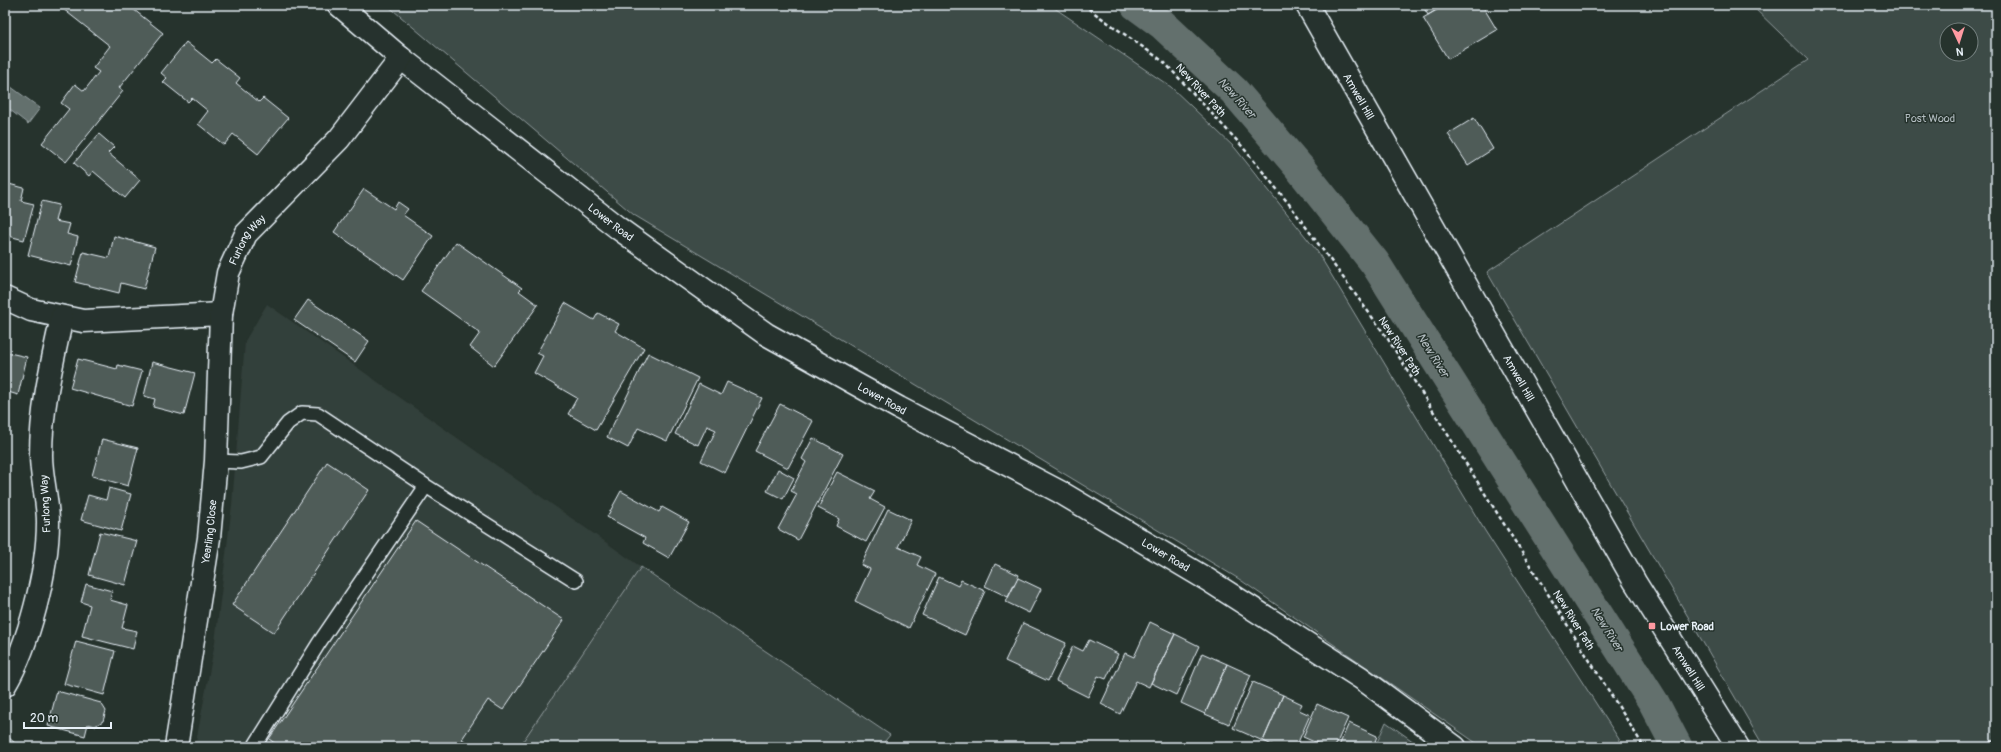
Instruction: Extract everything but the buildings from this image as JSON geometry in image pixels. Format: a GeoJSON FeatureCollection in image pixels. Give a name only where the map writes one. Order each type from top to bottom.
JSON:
{"type":"FeatureCollection","features":[{"type":"Feature","properties":{"kind":"street","name":"Lower Road"},"geometry":{"type":"LineString","coordinates":[[339,5],[401,58],[618,228],[766,334],[899,408],[1060,492],[1202,576],[1361,678],[1455,747]]}},
{"type":"Feature","properties":{"kind":"street","name":"Amwell Hill"},"geometry":{"type":"LineString","coordinates":[[1307,5],[1634,582],[1738,747]]}},
{"type":"Feature","properties":{"kind":"street","name":"Furlong Way"},"geometry":{"type":"LineString","coordinates":[[221,314],[228,273],[246,234],[339,139],[401,58]]}},
{"type":"Feature","properties":{"kind":"street"},"geometry":{"type":"LineString","coordinates":[[5,298],[31,310],[62,318],[83,321],[221,314]]}},
{"type":"Feature","properties":{"kind":"street","name":"Yearling Close"},"geometry":{"type":"LineString","coordinates":[[176,747],[209,538],[216,461],[221,314]]}},
{"type":"Feature","properties":{"kind":"street","name":"Furlong Way"},"geometry":{"type":"LineString","coordinates":[[5,685],[26,637],[37,598],[43,565],[48,522],[41,457],[42,429],[45,398],[62,318]]}},
{"type":"Feature","properties":{"kind":"lane"},"geometry":{"type":"LineString","coordinates":[[216,461],[241,462],[261,457],[288,423],[302,413],[318,414],[426,486],[576,581]]}},
{"type":"Feature","properties":{"kind":"lane"},"geometry":{"type":"LineString","coordinates":[[254,747],[319,643],[426,486]]}},
{"type":"Feature","properties":{"kind":"path","name":"New River Path"},"geometry":{"type":"LineString","coordinates":[[1083,5],[1164,62],[1241,145],[1289,204],[1386,336],[1644,747]]}},
{"type":"Feature","properties":{"kind":"path"},"geometry":{"type":"LineString","coordinates":[[1985,747],[1996,737]]}},
{"type":"Feature","properties":{"kind":"shaded area"},"geometry":{"type":"Polygon","coordinates":[[[7,84],[40,108],[28,124],[5,106],[5,87],[7,84]]]}},
{"type":"Feature","properties":{"kind":"shaded area"},"geometry":{"type":"Polygon","coordinates":[[[267,304],[641,567],[519,747],[195,747],[215,642],[232,505],[245,341],[267,304]]]}},
{"type":"Feature","properties":{"kind":"green space"},"geometry":{"type":"Polygon","coordinates":[[[387,5],[1050,5],[1171,87],[1235,148],[1317,251],[1485,531],[1624,747],[1482,747],[1239,579],[634,215],[387,5]]]}},
{"type":"Feature","properties":{"kind":"green space","name":"Post Wood"},"geometry":{"type":"Polygon","coordinates":[[[1751,5],[1996,5],[1996,747],[1764,747],[1487,272],[1808,60],[1751,5]]]}},
{"type":"Feature","properties":{"kind":"green space"},"geometry":{"type":"Polygon","coordinates":[[[641,567],[890,735],[880,747],[519,747],[641,567]]]}},
{"type":"Feature","properties":{"kind":"green space"},"geometry":{"type":"Polygon","coordinates":[[[1386,722],[1421,747],[1375,747],[1386,722]]]}},
{"type":"Feature","properties":{"kind":"waterway","name":"New River"},"geometry":{"type":"LineString","coordinates":[[1136,5],[1162,24],[1234,91],[1298,166],[1375,263],[1654,703],[1677,747]]}},
{"type":"Feature","properties":{"kind":"place","name":"Lower Road"},"geometry":{"type":"Point","coordinates":[1652,626]}}]}
